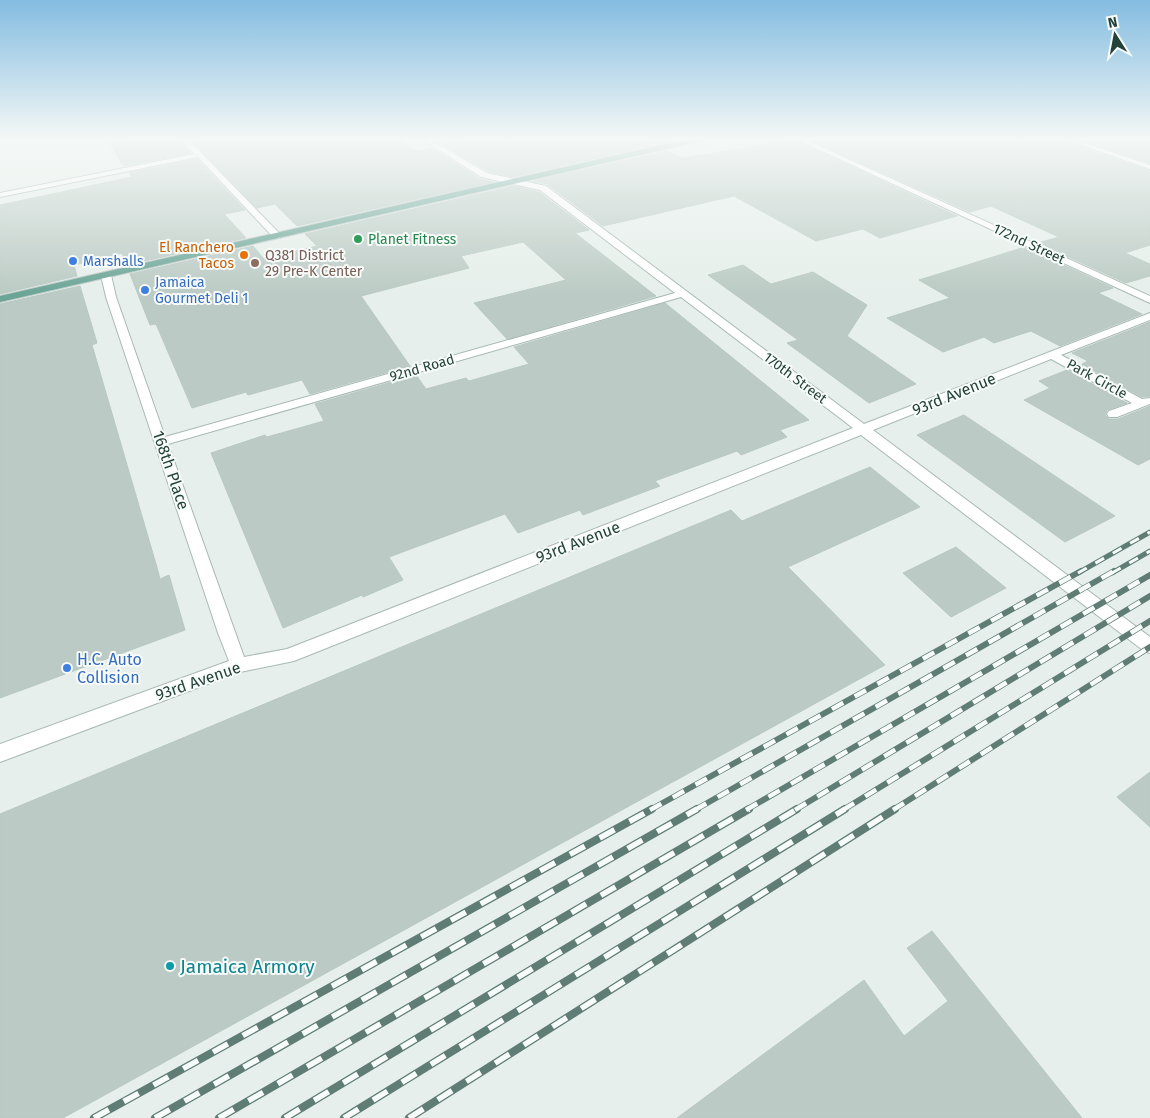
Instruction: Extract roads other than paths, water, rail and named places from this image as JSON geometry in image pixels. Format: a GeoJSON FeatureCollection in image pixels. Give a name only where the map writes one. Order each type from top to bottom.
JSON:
{"type":"FeatureCollection","features":[{"type":"Feature","properties":{"kind":"main road"},"geometry":{"type":"LineString","coordinates":[[0,299],[469,191]]}},
{"type":"Feature","properties":{"kind":"street"},"geometry":{"type":"LineString","coordinates":[[0,195],[19,191]]}},
{"type":"Feature","properties":{"kind":"street"},"geometry":{"type":"LineString","coordinates":[[234,191],[277,236]]}},
{"type":"Feature","properties":{"kind":"street","name":"170th Street"},"geometry":{"type":"LineString","coordinates":[[547,191],[1150,646]]}},
{"type":"Feature","properties":{"kind":"street","name":"172nd Street"},"geometry":{"type":"LineString","coordinates":[[913,191],[1150,300]]}},
{"type":"Feature","properties":{"kind":"street","name":"168th Place"},"geometry":{"type":"LineString","coordinates":[[106,275],[226,633],[239,665]]}},
{"type":"Feature","properties":{"kind":"street","name":"92nd Road"},"geometry":{"type":"LineString","coordinates":[[162,442],[682,294]]}},
{"type":"Feature","properties":{"kind":"street","name":"93rd Avenue"},"geometry":{"type":"LineString","coordinates":[[0,753],[239,665],[288,656],[1150,316]]}},
{"type":"Feature","properties":{"kind":"street"},"geometry":{"type":"LineString","coordinates":[[1136,322],[1150,328]]}},
{"type":"Feature","properties":{"kind":"street","name":"Park Circle"},"geometry":{"type":"LineString","coordinates":[[1052,355],[1145,401]]}},
{"type":"Feature","properties":{"kind":"street","name":"Park Circle"},"geometry":{"type":"LineString","coordinates":[[1113,414],[1145,401]]}},
{"type":"Feature","properties":{"kind":"railway"},"geometry":{"type":"LineString","coordinates":[[1078,573],[1150,532]]}},
{"type":"Feature","properties":{"kind":"railway"},"geometry":{"type":"LineString","coordinates":[[1112,573],[1150,551]]}},
{"type":"Feature","properties":{"kind":"railway"},"geometry":{"type":"LineString","coordinates":[[650,810],[1081,571]]}},
{"type":"Feature","properties":{"kind":"railway"},"geometry":{"type":"LineString","coordinates":[[695,810],[1114,571]]}},
{"type":"Feature","properties":{"kind":"railway"},"geometry":{"type":"LineString","coordinates":[[746,810],[1150,575]]}},
{"type":"Feature","properties":{"kind":"railway"},"geometry":{"type":"LineString","coordinates":[[795,810],[1150,596]]}},
{"type":"Feature","properties":{"kind":"railway"},"geometry":{"type":"LineString","coordinates":[[843,810],[1150,621]]}},
{"type":"Feature","properties":{"kind":"railway"},"geometry":{"type":"LineString","coordinates":[[893,810],[1150,647]]}},
{"type":"Feature","properties":{"kind":"railway"},"geometry":{"type":"LineString","coordinates":[[94,1118],[652,809]]}},
{"type":"Feature","properties":{"kind":"railway"},"geometry":{"type":"LineString","coordinates":[[155,1118],[697,809]]}},
{"type":"Feature","properties":{"kind":"railway"},"geometry":{"type":"LineString","coordinates":[[219,1118],[749,809]]}},
{"type":"Feature","properties":{"kind":"railway"},"geometry":{"type":"LineString","coordinates":[[285,1118],[797,809]]}},
{"type":"Feature","properties":{"kind":"railway"},"geometry":{"type":"LineString","coordinates":[[344,1118],[845,809]]}},
{"type":"Feature","properties":{"kind":"railway"},"geometry":{"type":"LineString","coordinates":[[409,1118],[895,809]]}},
{"type":"Feature","properties":{"kind":"place","name":"Planet Fitness"},"geometry":{"type":"Point","coordinates":[358,239]}},
{"type":"Feature","properties":{"kind":"place","name":"El Ranchero Tacos"},"geometry":{"type":"Point","coordinates":[244,255]}},
{"type":"Feature","properties":{"kind":"place","name":"Marshalls"},"geometry":{"type":"Point","coordinates":[73,261]}},
{"type":"Feature","properties":{"kind":"place","name":"Q381 District 29 Pre-K Center"},"geometry":{"type":"Point","coordinates":[255,263]}},
{"type":"Feature","properties":{"kind":"place","name":"Jamaica Gourmet Deli 1"},"geometry":{"type":"Point","coordinates":[145,290]}},
{"type":"Feature","properties":{"kind":"place","name":"H.C. Auto Collision"},"geometry":{"type":"Point","coordinates":[67,668]}},
{"type":"Feature","properties":{"kind":"place","name":"Jamaica Armory"},"geometry":{"type":"Point","coordinates":[170,966]}}]}
